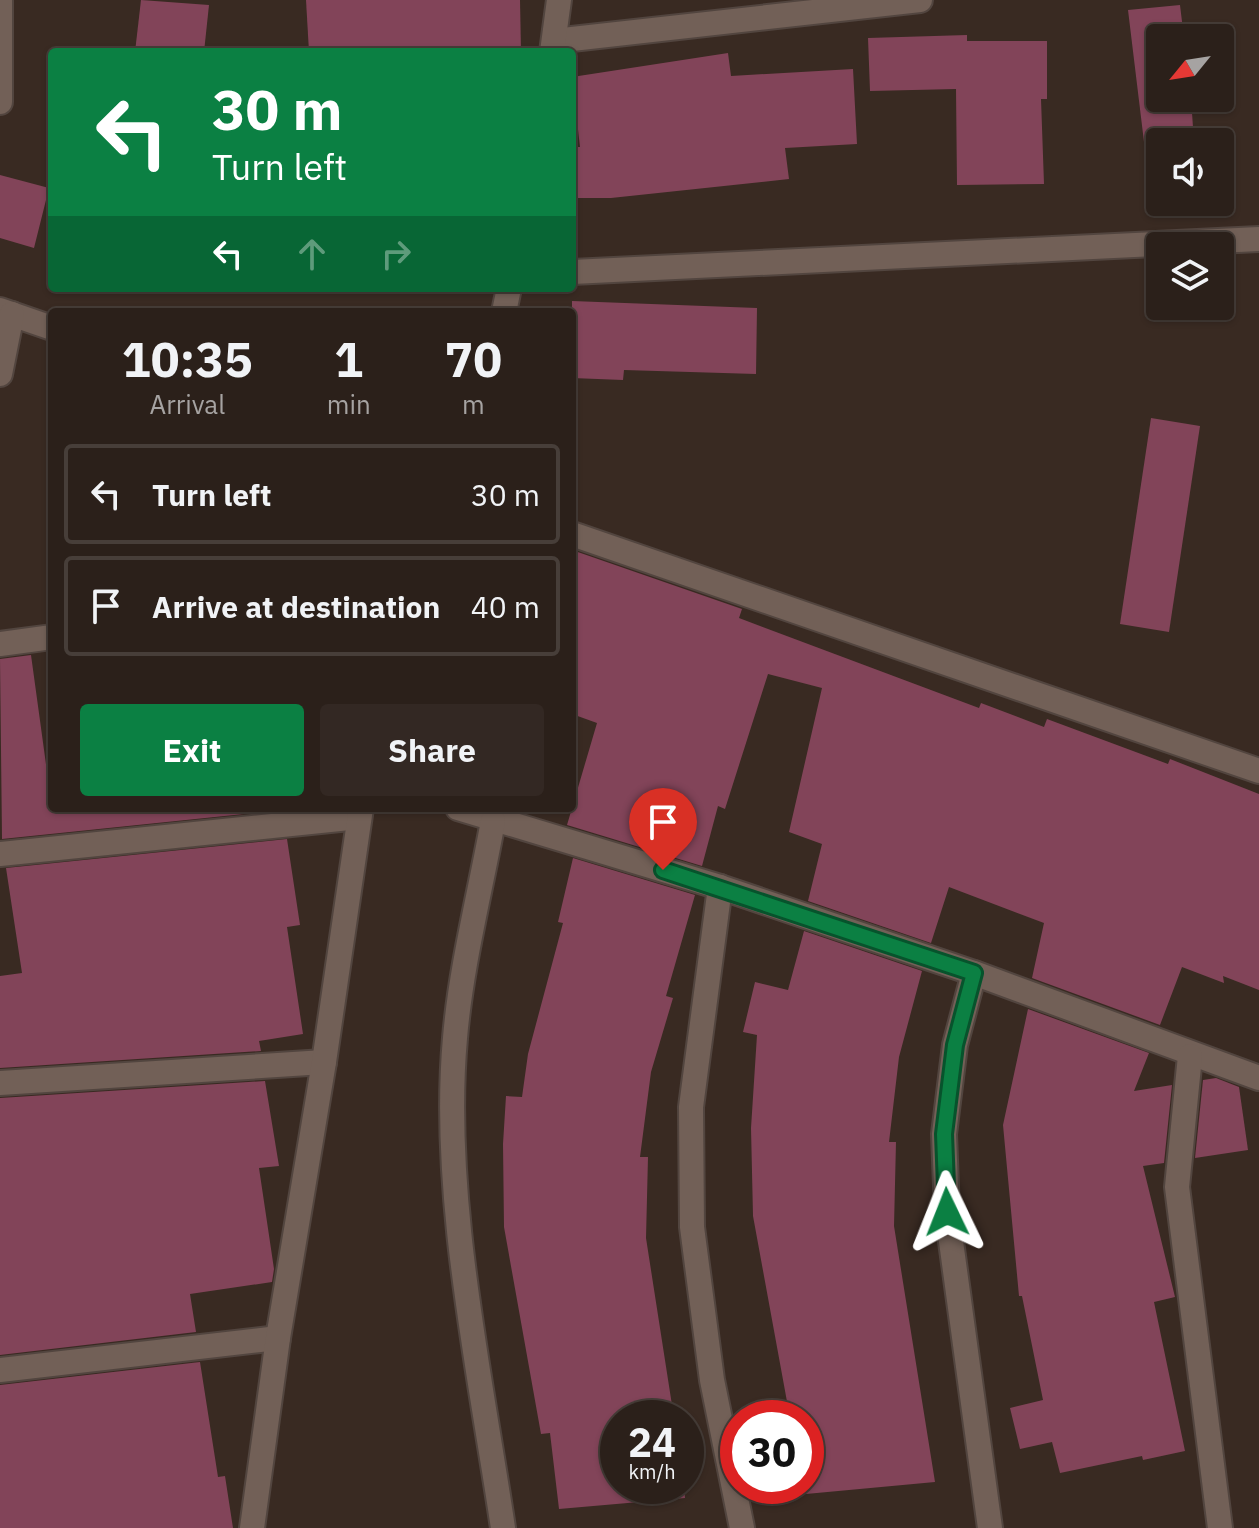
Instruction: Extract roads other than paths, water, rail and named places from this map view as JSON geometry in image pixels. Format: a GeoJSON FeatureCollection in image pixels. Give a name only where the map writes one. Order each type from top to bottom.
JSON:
{"type":"FeatureCollection","features":[{"type":"Feature","properties":{"kind":"street"},"geometry":{"type":"LineString","coordinates":[[0,0],[0,102]]}},
{"type":"Feature","properties":{"kind":"street"},"geometry":{"type":"LineString","coordinates":[[559,0],[553,46],[920,0]]}},
{"type":"Feature","properties":{"kind":"street"},"geometry":{"type":"LineString","coordinates":[[576,272],[1259,239]]}},
{"type":"Feature","properties":{"kind":"street"},"geometry":{"type":"LineString","coordinates":[[0,374],[6,312],[48,327]]}},
{"type":"Feature","properties":{"kind":"street"},"geometry":{"type":"LineString","coordinates":[[576,535],[1259,771]]}},
{"type":"Feature","properties":{"kind":"street"},"geometry":{"type":"LineString","coordinates":[[0,644],[48,638]]}},
{"type":"Feature","properties":{"kind":"street"},"geometry":{"type":"LineString","coordinates":[[469,812],[720,887],[974,973],[1190,1056],[1259,1078]]}},
{"type":"Feature","properties":{"kind":"street"},"geometry":{"type":"LineString","coordinates":[[0,854],[360,813],[324,1062],[278,1338],[252,1528]]}},
{"type":"Feature","properties":{"kind":"street"},"geometry":{"type":"LineString","coordinates":[[493,821],[455,1038],[454,1155],[465,1267],[503,1528]]}},
{"type":"Feature","properties":{"kind":"street"},"geometry":{"type":"LineString","coordinates":[[720,887],[691,1107],[692,1227],[712,1380],[742,1528]]}},
{"type":"Feature","properties":{"kind":"street"},"geometry":{"type":"LineString","coordinates":[[974,973],[955,1045],[944,1134],[947,1212],[990,1528]]}},
{"type":"Feature","properties":{"kind":"street"},"geometry":{"type":"LineString","coordinates":[[1190,1056],[1177,1187],[1220,1528]]}},
{"type":"Feature","properties":{"kind":"street"},"geometry":{"type":"LineString","coordinates":[[0,1083],[324,1062]]}},
{"type":"Feature","properties":{"kind":"street"},"geometry":{"type":"LineString","coordinates":[[0,1370],[278,1338]]}}]}
